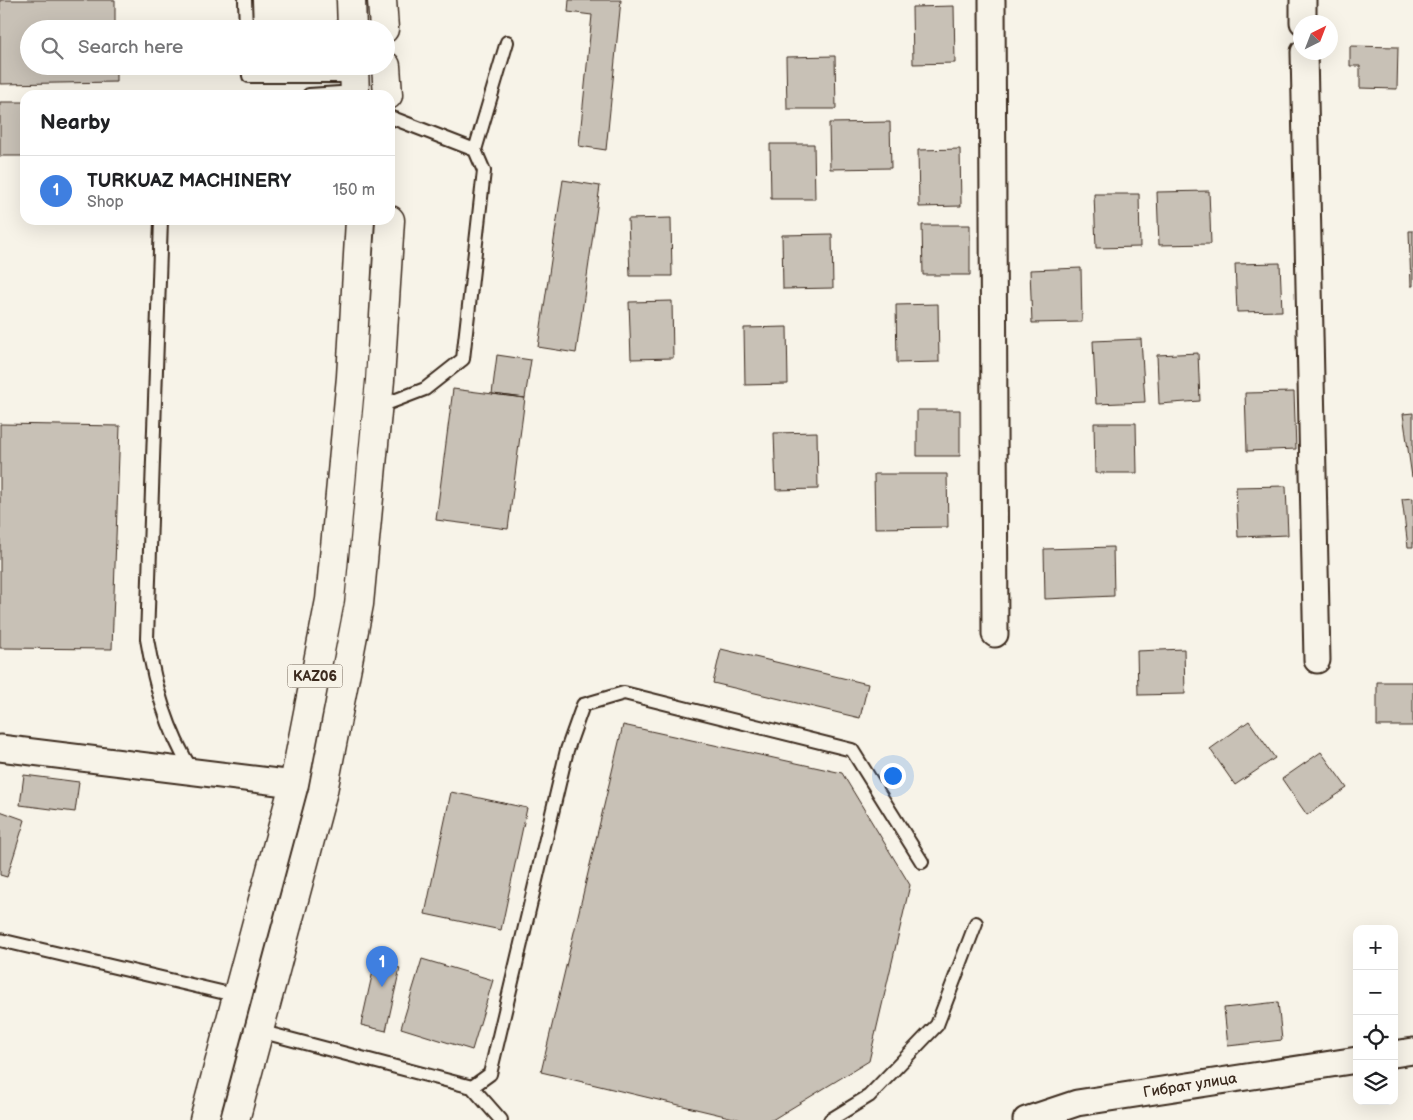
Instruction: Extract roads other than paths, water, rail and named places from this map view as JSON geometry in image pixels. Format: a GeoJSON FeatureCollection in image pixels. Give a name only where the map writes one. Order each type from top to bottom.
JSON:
{"type":"FeatureCollection","features":[{"type":"Feature","properties":{"kind":"highway"},"geometry":{"type":"LineString","coordinates":[[351,0],[352,20]]}},
{"type":"Feature","properties":{"kind":"highway"},"geometry":{"type":"LineString","coordinates":[[382,0],[383,20]]}},
{"type":"Feature","properties":{"kind":"highway"},"geometry":{"type":"LineString","coordinates":[[387,75],[388,90]]}},
{"type":"Feature","properties":{"kind":"highway","name":"KАZ06"},"geometry":{"type":"LineString","coordinates":[[204,1120],[294,784],[330,600],[351,377],[360,225]]}},
{"type":"Feature","properties":{"kind":"highway","name":"KАZ06"},"geometry":{"type":"LineString","coordinates":[[235,1120],[323,791],[359,604],[378,407],[390,225]]}},
{"type":"Feature","properties":{"kind":"street"},"geometry":{"type":"LineString","coordinates":[[992,0],[995,634]]}},
{"type":"Feature","properties":{"kind":"street"},"geometry":{"type":"LineString","coordinates":[[1302,0],[1303,15]]}},
{"type":"Feature","properties":{"kind":"street"},"geometry":{"type":"LineString","coordinates":[[1304,60],[1317,660]]}},
{"type":"Feature","properties":{"kind":"street"},"geometry":{"type":"LineString","coordinates":[[0,748],[294,784]]}},
{"type":"Feature","properties":{"kind":"street"},"geometry":{"type":"LineString","coordinates":[[1398,1053],[1413,1051]]}},
{"type":"Feature","properties":{"kind":"street","name":"Гибрат улица"},"geometry":{"type":"LineString","coordinates":[[1026,1120],[1077,1103],[1353,1061]]}},
{"type":"Feature","properties":{"kind":"lane"},"geometry":{"type":"LineString","coordinates":[[245,0],[246,20]]}},
{"type":"Feature","properties":{"kind":"lane"},"geometry":{"type":"LineString","coordinates":[[378,407],[425,389],[463,359],[484,171],[475,150],[507,42]]}},
{"type":"Feature","properties":{"kind":"lane"},"geometry":{"type":"LineString","coordinates":[[249,75],[355,82]]}},
{"type":"Feature","properties":{"kind":"lane"},"geometry":{"type":"LineString","coordinates":[[327,90],[355,82]]}},
{"type":"Feature","properties":{"kind":"lane"},"geometry":{"type":"LineString","coordinates":[[395,119],[475,150]]}},
{"type":"Feature","properties":{"kind":"lane"},"geometry":{"type":"LineString","coordinates":[[161,225],[147,639],[153,672],[168,725],[179,749],[193,772]]}},
{"type":"Feature","properties":{"kind":"lane"},"geometry":{"type":"LineString","coordinates":[[472,1087],[490,1074],[567,750],[583,705],[624,692],[852,750],[922,862]]}},
{"type":"Feature","properties":{"kind":"lane"},"geometry":{"type":"LineString","coordinates":[[830,1120],[869,1096],[937,1025],[976,923]]}},
{"type":"Feature","properties":{"kind":"lane"},"geometry":{"type":"LineString","coordinates":[[0,940],[238,996]]}},
{"type":"Feature","properties":{"kind":"lane"},"geometry":{"type":"LineString","coordinates":[[259,1031],[472,1087],[501,1120]]}},
{"type":"Feature","properties":{"kind":"place","name":"TURKUAZ MACHINERY"},"geometry":{"type":"Point","coordinates":[382,987]}}]}
